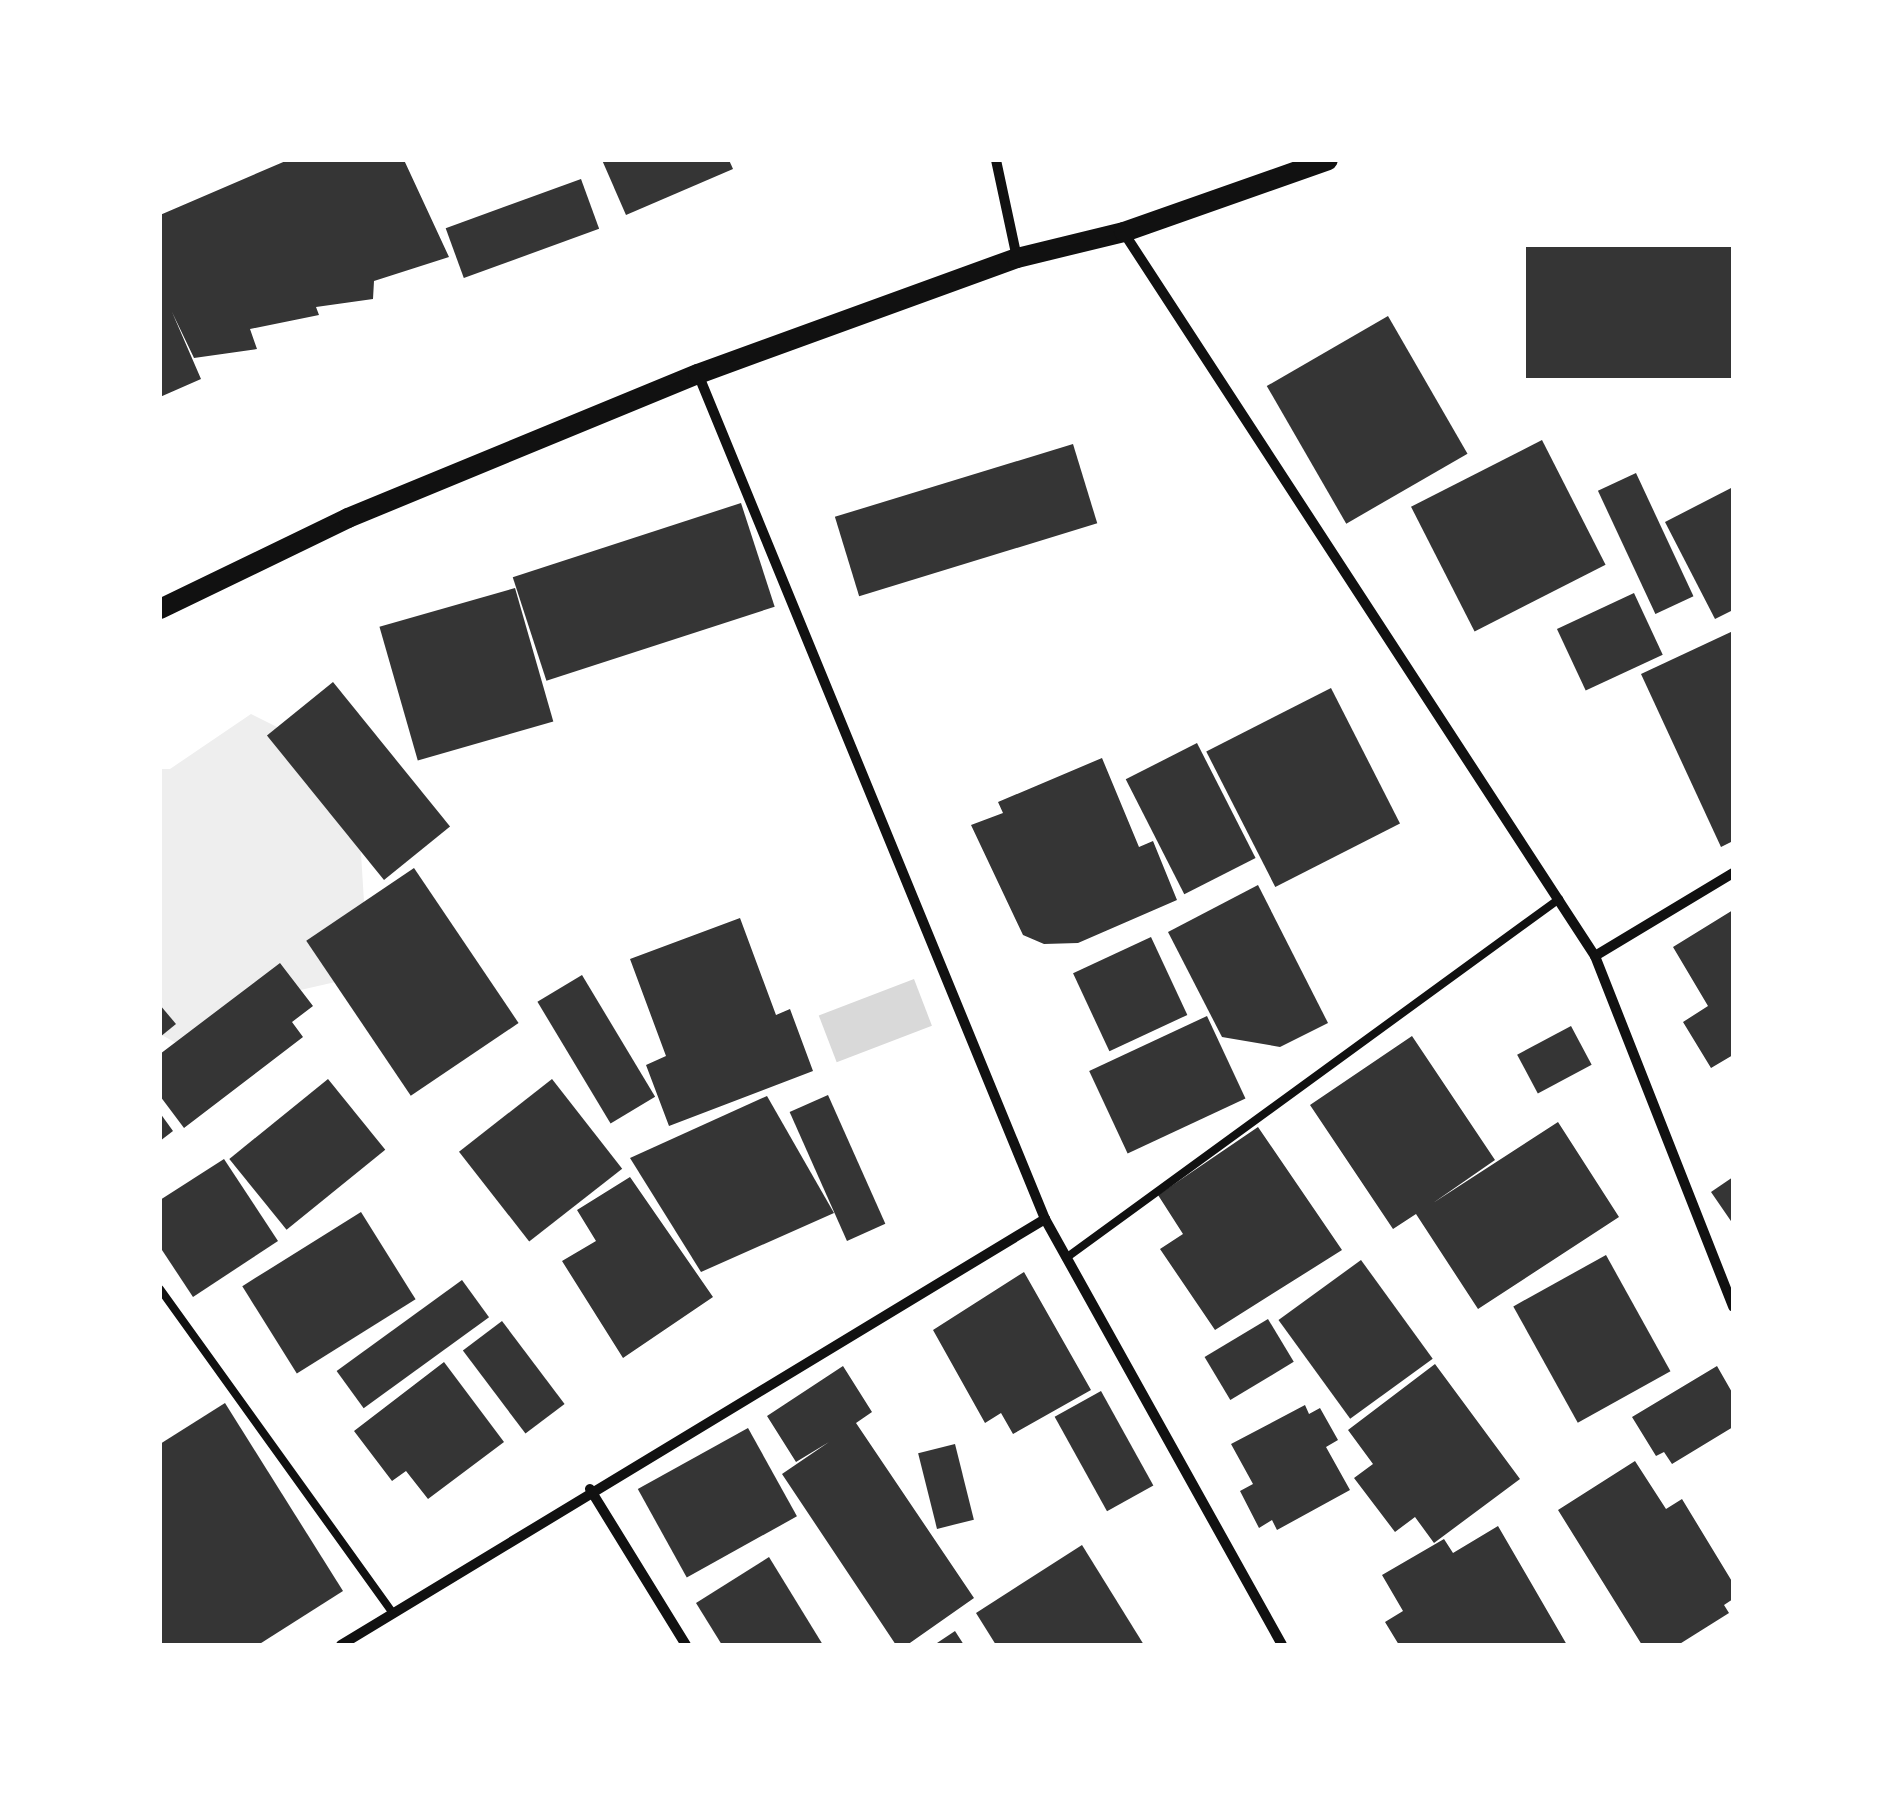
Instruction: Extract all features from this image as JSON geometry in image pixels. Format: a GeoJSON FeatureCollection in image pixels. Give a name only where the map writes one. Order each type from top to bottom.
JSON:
{"type":"FeatureCollection","features":[{"type":"Feature","properties":{"kind":"main road"},"geometry":{"type":"LineString","coordinates":[[160,609],[348,518],[698,374],[1017,258],[1124,232],[1328,160]]}},
{"type":"Feature","properties":{"kind":"street"},"geometry":{"type":"LineString","coordinates":[[996,160],[1017,258]]}},
{"type":"Feature","properties":{"kind":"street"},"geometry":{"type":"LineString","coordinates":[[1124,232],[1595,956],[1733,1307]]}},
{"type":"Feature","properties":{"kind":"street"},"geometry":{"type":"LineString","coordinates":[[698,374],[1044,1219],[1282,1645]]}},
{"type":"Feature","properties":{"kind":"street"},"geometry":{"type":"LineString","coordinates":[[1595,956],[1733,873]]}},
{"type":"Feature","properties":{"kind":"street"},"geometry":{"type":"LineString","coordinates":[[340,1645],[590,1489],[1044,1219]]}},
{"type":"Feature","properties":{"kind":"street"},"geometry":{"type":"LineString","coordinates":[[590,1489],[686,1645]]}},
{"type":"Feature","properties":{"kind":"lane"},"geometry":{"type":"LineString","coordinates":[[1066,1258],[1559,898]]}},
{"type":"Feature","properties":{"kind":"lane"},"geometry":{"type":"LineString","coordinates":[[160,1288],[392,1612]]}},
{"type":"Feature","properties":{"kind":"shaded area"},"geometry":{"type":"Polygon","coordinates":[[[251,714],[295,736],[359,821],[366,934],[353,978],[261,999],[187,1049],[160,1034],[160,769],[170,769],[251,714]]]}},
{"type":"Feature","properties":{"kind":"shaded area"},"geometry":{"type":"Polygon","coordinates":[[[914,979],[932,1026],[837,1062],[819,1016],[914,979]]]}},
{"type":"Feature","properties":{"kind":"building"},"geometry":{"type":"Polygon","coordinates":[[[288,160],[404,160],[449,257],[374,281],[373,299],[316,307],[319,315],[250,329],[257,349],[194,358],[172,312],[201,379],[160,397],[160,215],[288,160]]]}},
{"type":"Feature","properties":{"kind":"building"},"geometry":{"type":"Polygon","coordinates":[[[602,160],[729,160],[733,169],[626,215],[602,160]]]}},
{"type":"Feature","properties":{"kind":"building"},"geometry":{"type":"Polygon","coordinates":[[[581,179],[599,229],[464,278],[446,228],[581,179]]]}},
{"type":"Feature","properties":{"kind":"building"},"geometry":{"type":"Polygon","coordinates":[[[1526,247],[1733,247],[1733,378],[1526,378],[1526,247]]]}},
{"type":"Feature","properties":{"kind":"building"},"geometry":{"type":"Polygon","coordinates":[[[1388,316],[1468,454],[1346,524],[1267,386],[1388,316]]]}},
{"type":"Feature","properties":{"kind":"building"},"geometry":{"type":"Polygon","coordinates":[[[1542,440],[1606,565],[1475,631],[1411,507],[1542,440]]]}},
{"type":"Feature","properties":{"kind":"building"},"geometry":{"type":"Polygon","coordinates":[[[1073,444],[1097,523],[859,596],[835,517],[1073,444]]]}},
{"type":"Feature","properties":{"kind":"building"},"geometry":{"type":"Polygon","coordinates":[[[1636,473],[1693,596],[1655,614],[1598,491],[1636,473]]]}},
{"type":"Feature","properties":{"kind":"building"},"geometry":{"type":"Polygon","coordinates":[[[1733,487],[1733,610],[1715,619],[1665,522],[1733,487]]]}},
{"type":"Feature","properties":{"kind":"building"},"geometry":{"type":"Polygon","coordinates":[[[741,503],[775,607],[546,681],[513,577],[741,503]]]}},
{"type":"Feature","properties":{"kind":"building"},"geometry":{"type":"Polygon","coordinates":[[[515,588],[553,722],[418,760],[379,627],[515,588]]]}},
{"type":"Feature","properties":{"kind":"building"},"geometry":{"type":"Polygon","coordinates":[[[1634,593],[1663,655],[1586,691],[1557,629],[1634,593]]]}},
{"type":"Feature","properties":{"kind":"building"},"geometry":{"type":"Polygon","coordinates":[[[1733,631],[1733,841],[1721,847],[1641,674],[1733,631]]]}},
{"type":"Feature","properties":{"kind":"building"},"geometry":{"type":"Polygon","coordinates":[[[333,682],[450,827],[384,880],[267,735],[333,682]]]}},
{"type":"Feature","properties":{"kind":"building"},"geometry":{"type":"Polygon","coordinates":[[[1331,688],[1400,823],[1275,887],[1206,752],[1331,688]]]}},
{"type":"Feature","properties":{"kind":"building"},"geometry":{"type":"Polygon","coordinates":[[[1197,743],[1256,858],[1184,894],[1126,779],[1197,743]]]}},
{"type":"Feature","properties":{"kind":"building"},"geometry":{"type":"Polygon","coordinates":[[[1102,758],[1139,847],[1153,841],[1177,900],[1078,943],[1044,944],[1023,935],[971,825],[1003,813],[998,802],[1102,758]]]}},
{"type":"Feature","properties":{"kind":"building"},"geometry":{"type":"Polygon","coordinates":[[[414,868],[519,1023],[411,1096],[306,941],[414,868]]]}},
{"type":"Feature","properties":{"kind":"building"},"geometry":{"type":"Polygon","coordinates":[[[1258,885],[1328,1023],[1280,1047],[1222,1037],[1168,932],[1258,885]]]}},
{"type":"Feature","properties":{"kind":"building"},"geometry":{"type":"Polygon","coordinates":[[[1733,910],[1733,1055],[1711,1068],[1683,1022],[1708,1006],[1673,947],[1733,910]]]}},
{"type":"Feature","properties":{"kind":"building"},"geometry":{"type":"Polygon","coordinates":[[[740,918],[776,1015],[790,1009],[813,1071],[669,1126],[646,1065],[666,1056],[630,959],[740,918]]]}},
{"type":"Feature","properties":{"kind":"building"},"geometry":{"type":"Polygon","coordinates":[[[1151,937],[1187,1015],[1109,1051],[1073,973],[1151,937]]]}},
{"type":"Feature","properties":{"kind":"building"},"geometry":{"type":"Polygon","coordinates":[[[280,963],[313,1006],[292,1022],[303,1037],[184,1128],[160,1096],[160,1054],[280,963]]]}},
{"type":"Feature","properties":{"kind":"building"},"geometry":{"type":"Polygon","coordinates":[[[582,975],[655,1097],[611,1123],[537,1002],[582,975]]]}},
{"type":"Feature","properties":{"kind":"building"},"geometry":{"type":"Polygon","coordinates":[[[160,1005],[176,1024],[160,1037],[160,1005]]]}},
{"type":"Feature","properties":{"kind":"building"},"geometry":{"type":"Polygon","coordinates":[[[1207,1016],[1245,1098],[1128,1153],[1089,1071],[1207,1016]]]}},
{"type":"Feature","properties":{"kind":"building"},"geometry":{"type":"Polygon","coordinates":[[[1571,1026],[1592,1065],[1538,1093],[1517,1055],[1571,1026]]]}},
{"type":"Feature","properties":{"kind":"building"},"geometry":{"type":"Polygon","coordinates":[[[1412,1036],[1495,1160],[1433,1203],[1558,1122],[1619,1217],[1478,1309],[1416,1214],[1393,1229],[1310,1105],[1412,1036]]]}},
{"type":"Feature","properties":{"kind":"building"},"geometry":{"type":"Polygon","coordinates":[[[328,1079],[385,1150],[287,1230],[229,1159],[328,1079]]]}},
{"type":"Feature","properties":{"kind":"building"},"geometry":{"type":"Polygon","coordinates":[[[552,1079],[622,1169],[529,1241],[459,1152],[552,1079]]]}},
{"type":"Feature","properties":{"kind":"building"},"geometry":{"type":"Polygon","coordinates":[[[828,1095],[885,1224],[847,1241],[790,1112],[828,1095]]]}},
{"type":"Feature","properties":{"kind":"building"},"geometry":{"type":"Polygon","coordinates":[[[767,1096],[834,1213],[701,1272],[630,1158],[767,1096]]]}},
{"type":"Feature","properties":{"kind":"building"},"geometry":{"type":"Polygon","coordinates":[[[160,1113],[173,1131],[160,1141],[160,1113]]]}},
{"type":"Feature","properties":{"kind":"building"},"geometry":{"type":"Polygon","coordinates":[[[1258,1127],[1342,1250],[1215,1330],[1160,1249],[1183,1234],[1158,1195],[1258,1127]]]}},
{"type":"Feature","properties":{"kind":"building"},"geometry":{"type":"Polygon","coordinates":[[[224,1159],[278,1241],[193,1297],[160,1247],[160,1200],[224,1159]]]}},
{"type":"Feature","properties":{"kind":"building"},"geometry":{"type":"Polygon","coordinates":[[[630,1177],[713,1297],[623,1358],[562,1261],[596,1241],[577,1210],[630,1177]]]}},
{"type":"Feature","properties":{"kind":"building"},"geometry":{"type":"Polygon","coordinates":[[[1733,1177],[1733,1224],[1711,1192],[1733,1177]]]}},
{"type":"Feature","properties":{"kind":"building"},"geometry":{"type":"Polygon","coordinates":[[[361,1212],[416,1299],[297,1374],[242,1286],[361,1212]]]}},
{"type":"Feature","properties":{"kind":"building"},"geometry":{"type":"Polygon","coordinates":[[[1606,1255],[1670,1371],[1578,1423],[1513,1306],[1606,1255]]]}},
{"type":"Feature","properties":{"kind":"building"},"geometry":{"type":"Polygon","coordinates":[[[1361,1260],[1433,1359],[1350,1419],[1278,1320],[1361,1260]]]}},
{"type":"Feature","properties":{"kind":"building"},"geometry":{"type":"Polygon","coordinates":[[[1024,1272],[1091,1390],[1013,1434],[1001,1413],[985,1423],[933,1330],[1024,1272]]]}},
{"type":"Feature","properties":{"kind":"building"},"geometry":{"type":"Polygon","coordinates":[[[462,1280],[489,1317],[364,1408],[337,1371],[462,1280]]]}},
{"type":"Feature","properties":{"kind":"building"},"geometry":{"type":"Polygon","coordinates":[[[1268,1319],[1294,1362],[1230,1400],[1205,1357],[1268,1319]]]}},
{"type":"Feature","properties":{"kind":"building"},"geometry":{"type":"Polygon","coordinates":[[[502,1321],[565,1404],[525,1434],[463,1350],[502,1321]]]}},
{"type":"Feature","properties":{"kind":"building"},"geometry":{"type":"Polygon","coordinates":[[[444,1362],[504,1442],[428,1499],[406,1471],[392,1481],[354,1431],[444,1362]]]}},
{"type":"Feature","properties":{"kind":"building"},"geometry":{"type":"Polygon","coordinates":[[[1435,1364],[1520,1479],[1434,1543],[1415,1517],[1395,1532],[1354,1478],[1373,1464],[1348,1430],[1435,1364]]]}},
{"type":"Feature","properties":{"kind":"building"},"geometry":{"type":"Polygon","coordinates":[[[843,1366],[872,1412],[856,1423],[974,1598],[907,1645],[896,1645],[782,1474],[829,1442],[796,1462],[767,1416],[843,1366]]]}},
{"type":"Feature","properties":{"kind":"building"},"geometry":{"type":"Polygon","coordinates":[[[1717,1366],[1733,1394],[1733,1427],[1672,1464],[1664,1452],[1656,1456],[1632,1417],[1717,1366]]]}},
{"type":"Feature","properties":{"kind":"building"},"geometry":{"type":"Polygon","coordinates":[[[1101,1391],[1153,1485],[1107,1511],[1055,1417],[1101,1391]]]}},
{"type":"Feature","properties":{"kind":"building"},"geometry":{"type":"Polygon","coordinates":[[[225,1403],[343,1591],[258,1645],[160,1645],[160,1444],[225,1403]]]}},
{"type":"Feature","properties":{"kind":"building"},"geometry":{"type":"Polygon","coordinates":[[[1305,1405],[1309,1414],[1320,1408],[1338,1440],[1326,1447],[1350,1490],[1277,1530],[1272,1520],[1259,1528],[1240,1491],[1253,1484],[1231,1444],[1305,1405]]]}},
{"type":"Feature","properties":{"kind":"building"},"geometry":{"type":"Polygon","coordinates":[[[748,1428],[797,1516],[687,1577],[638,1489],[748,1428]]]}},
{"type":"Feature","properties":{"kind":"building"},"geometry":{"type":"Polygon","coordinates":[[[955,1444],[974,1520],[937,1529],[918,1453],[955,1444]]]}},
{"type":"Feature","properties":{"kind":"building"},"geometry":{"type":"Polygon","coordinates":[[[1635,1461],[1666,1509],[1682,1499],[1733,1583],[1733,1599],[1724,1605],[1729,1613],[1678,1645],[1642,1645],[1558,1510],[1635,1461]]]}},
{"type":"Feature","properties":{"kind":"building"},"geometry":{"type":"Polygon","coordinates":[[[1498,1526],[1567,1645],[1399,1645],[1385,1622],[1403,1611],[1382,1575],[1444,1539],[1453,1553],[1498,1526]]]}},
{"type":"Feature","properties":{"kind":"building"},"geometry":{"type":"Polygon","coordinates":[[[1082,1545],[1144,1645],[996,1645],[976,1613],[1082,1545]]]}},
{"type":"Feature","properties":{"kind":"building"},"geometry":{"type":"Polygon","coordinates":[[[769,1557],[823,1645],[722,1645],[696,1603],[769,1557]]]}},
{"type":"Feature","properties":{"kind":"building"},"geometry":{"type":"Polygon","coordinates":[[[955,1631],[964,1645],[934,1645],[955,1631]]]}}]}
